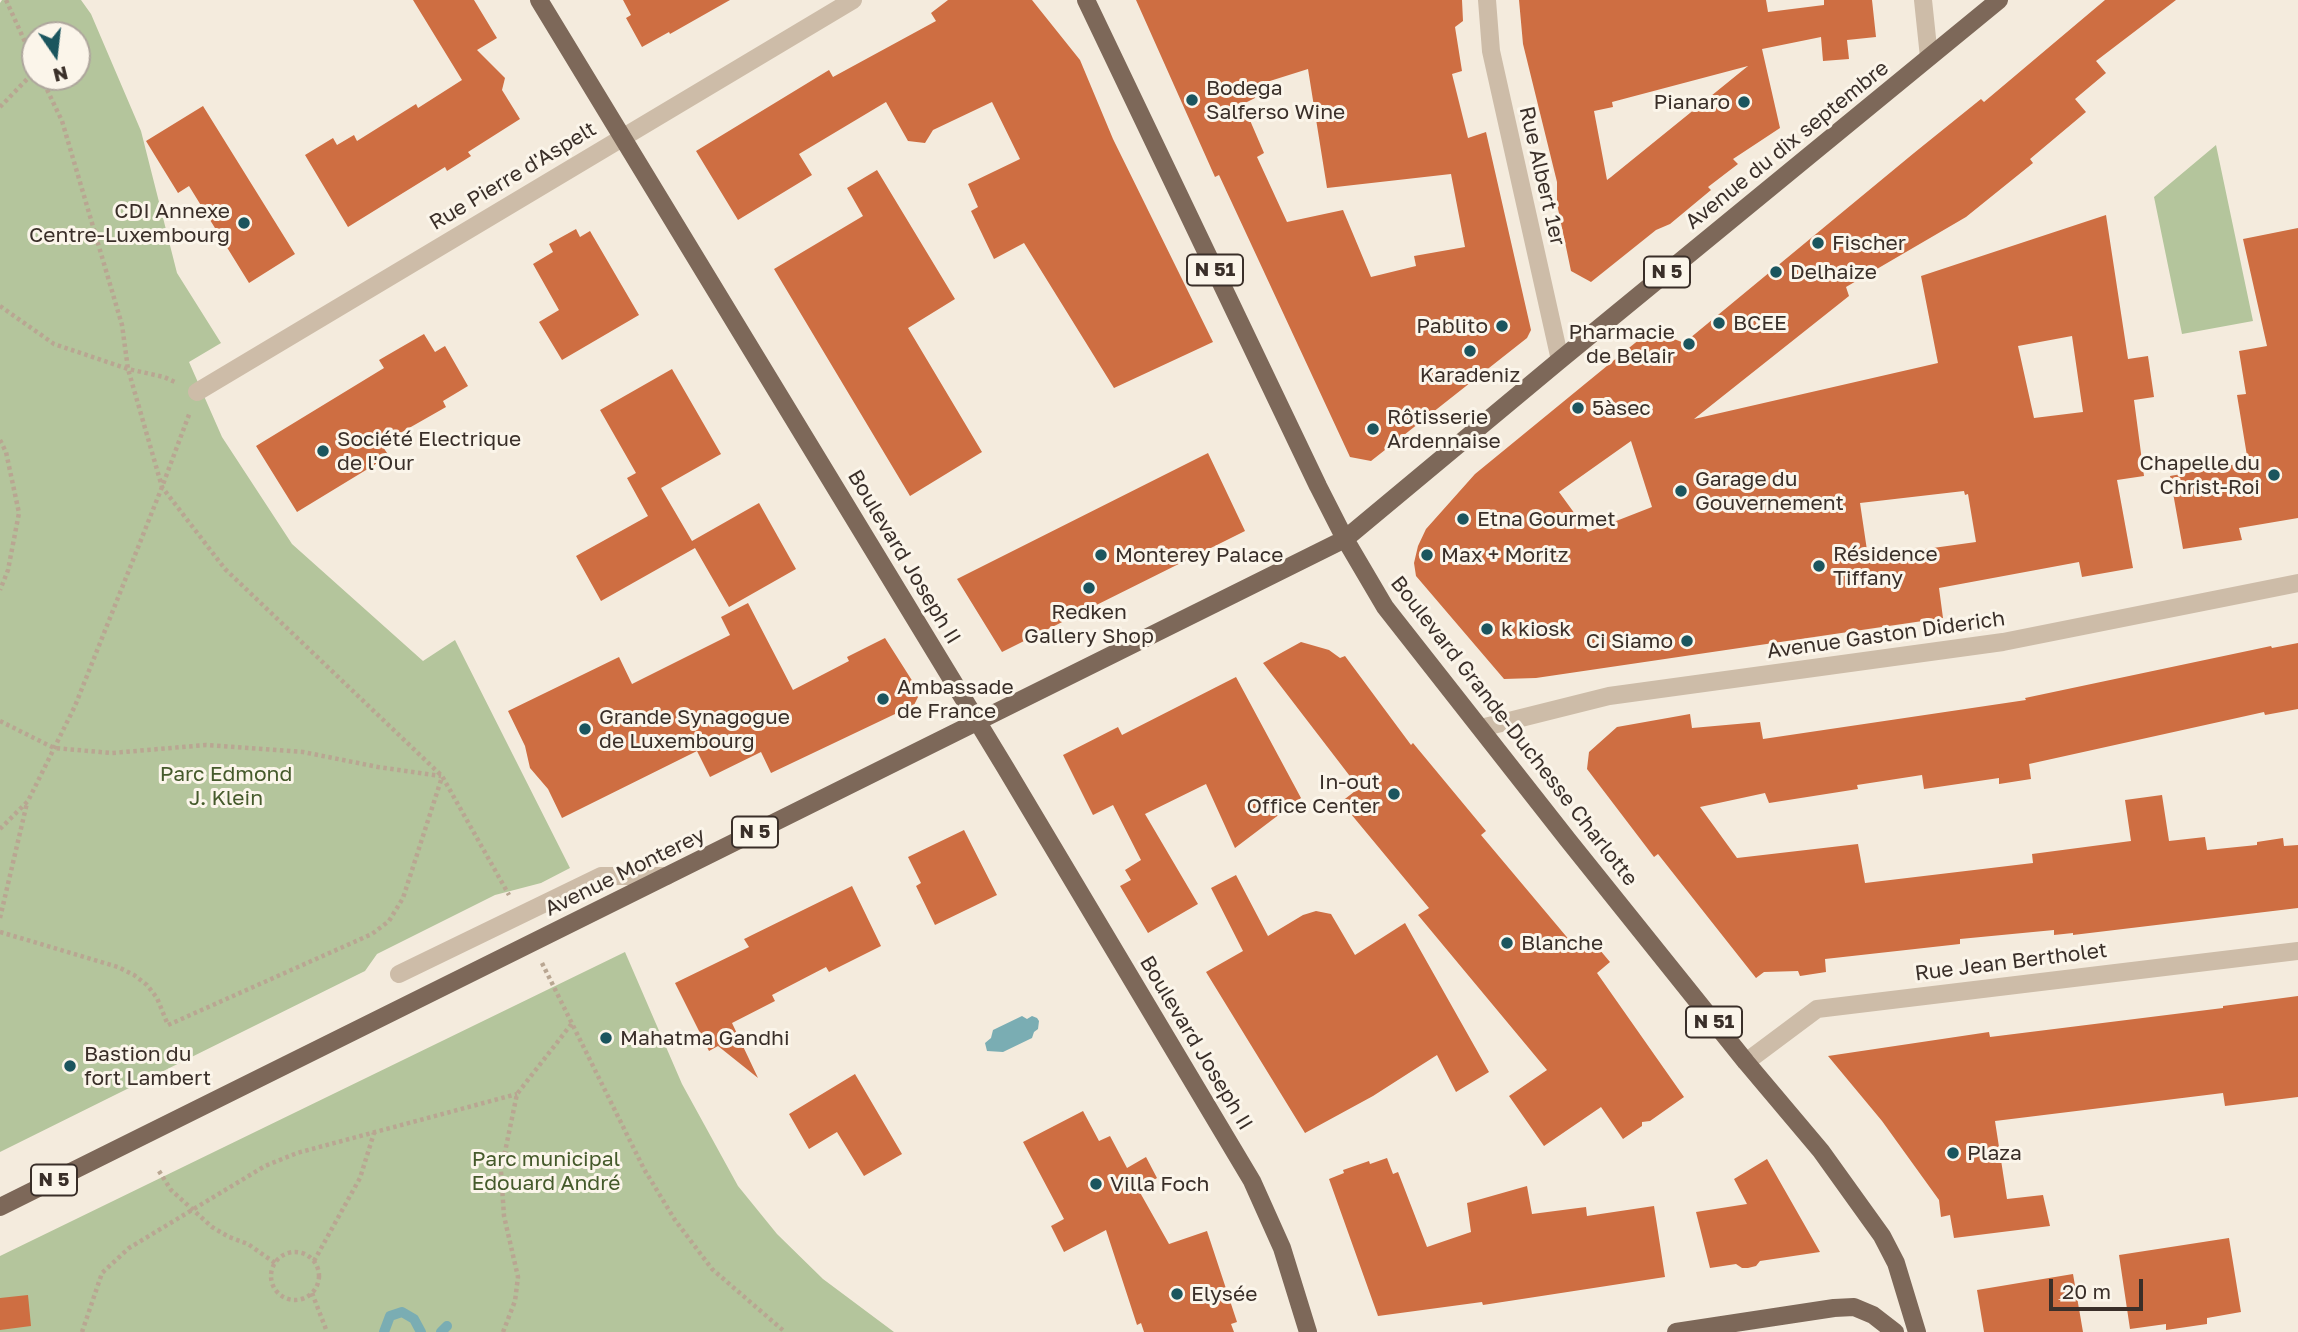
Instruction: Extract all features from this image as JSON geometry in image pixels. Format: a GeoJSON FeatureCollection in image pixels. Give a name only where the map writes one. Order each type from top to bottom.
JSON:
{"type":"FeatureCollection","features":[{"type":"Feature","properties":{"kind":"main road","name":"Boulevard Joseph II"},"geometry":{"type":"LineString","coordinates":[[539,0],[1252,1181],[1282,1248],[1308,1332]]}},
{"type":"Feature","properties":{"kind":"main road","name":"Boulevard Grande-Duchesse Charlotte"},"geometry":{"type":"LineString","coordinates":[[1086,0],[1345,539],[1385,607],[1746,1062],[1821,1151],[1882,1236],[1896,1263],[1917,1332]]}},
{"type":"Feature","properties":{"kind":"main road","name":"Avenue du dix septembre"},"geometry":{"type":"LineString","coordinates":[[1345,539],[1999,0]]}},
{"type":"Feature","properties":{"kind":"main road","name":"Avenue Monterey"},"geometry":{"type":"LineString","coordinates":[[0,1207],[1345,539]]}},
{"type":"Feature","properties":{"kind":"main road"},"geometry":{"type":"LineString","coordinates":[[1676,1332],[1854,1307],[1873,1315],[1895,1332]]}},
{"type":"Feature","properties":{"kind":"street","name":"Rue Pierre d'Aspelt"},"geometry":{"type":"LineString","coordinates":[[197,392],[853,0]]}},
{"type":"Feature","properties":{"kind":"street","name":"Rue Albert 1er"},"geometry":{"type":"LineString","coordinates":[[1487,0],[1491,51],[1560,360]]}},
{"type":"Feature","properties":{"kind":"street"},"geometry":{"type":"LineString","coordinates":[[1923,0],[1929,57]]}},
{"type":"Feature","properties":{"kind":"street","name":"Avenue Gaston Diderich"},"geometry":{"type":"LineString","coordinates":[[1481,728],[1609,696],[2003,642],[2298,583]]}},
{"type":"Feature","properties":{"kind":"street"},"geometry":{"type":"LineString","coordinates":[[399,974],[601,876],[667,876]]}},
{"type":"Feature","properties":{"kind":"street","name":"Rue Jean Bertholet"},"geometry":{"type":"LineString","coordinates":[[1746,1062],[1817,1009],[2298,951]]}},
{"type":"Feature","properties":{"kind":"path"},"geometry":{"type":"LineString","coordinates":[[6,0],[21,33]]}},
{"type":"Feature","properties":{"kind":"path"},"geometry":{"type":"LineString","coordinates":[[0,107],[21,85]]}},
{"type":"Feature","properties":{"kind":"path"},"geometry":{"type":"LineString","coordinates":[[48,91],[62,121],[122,325],[128,369],[162,487],[225,569],[442,776],[499,876]]}},
{"type":"Feature","properties":{"kind":"path"},"geometry":{"type":"LineString","coordinates":[[0,306],[54,344],[128,369],[164,377],[197,392],[75,706],[28,801],[0,918]]}},
{"type":"Feature","properties":{"kind":"path"},"geometry":{"type":"LineString","coordinates":[[0,440],[6,452],[19,513],[8,570],[0,590]]}},
{"type":"Feature","properties":{"kind":"path"},"geometry":{"type":"LineString","coordinates":[[0,721],[54,748],[112,753],[206,745],[303,752],[442,776]]}},
{"type":"Feature","properties":{"kind":"path"},"geometry":{"type":"LineString","coordinates":[[0,932],[118,967],[134,975],[147,985],[157,998],[168,1025],[372,934],[389,921],[403,898],[442,776]]}},
{"type":"Feature","properties":{"kind":"path"},"geometry":{"type":"LineString","coordinates":[[0,829],[28,801]]}},
{"type":"Feature","properties":{"kind":"path"},"geometry":{"type":"LineString","coordinates":[[532,943],[644,1168],[676,1220],[712,1269],[785,1332]]}},
{"type":"Feature","properties":{"kind":"path"},"geometry":{"type":"LineString","coordinates":[[503,1332],[515,1301],[518,1277],[504,1216],[501,1171],[517,1094],[573,1022]]}},
{"type":"Feature","properties":{"kind":"path"},"geometry":{"type":"LineString","coordinates":[[82,1332],[102,1273],[129,1248],[265,1166],[298,1153],[517,1094]]}},
{"type":"Feature","properties":{"kind":"path"},"geometry":{"type":"LineString","coordinates":[[314,1261],[360,1178],[374,1133]]}},
{"type":"Feature","properties":{"kind":"path"},"geometry":{"type":"LineString","coordinates":[[159,1171],[171,1190],[212,1227],[248,1244],[275,1263]]}},
{"type":"Feature","properties":{"kind":"path"},"geometry":{"type":"LineString","coordinates":[[294,1252],[314,1261],[318,1267],[319,1281],[313,1293],[299,1301],[283,1298],[273,1286],[272,1270],[275,1263],[286,1254],[294,1252]]}},
{"type":"Feature","properties":{"kind":"path"},"geometry":{"type":"LineString","coordinates":[[313,1293],[327,1332]]}},
{"type":"Feature","properties":{"kind":"green space","name":"Parc Edmond J. Klein"},"geometry":{"type":"Polygon","coordinates":[[[2,0],[81,0],[91,14],[141,131],[177,273],[221,343],[189,362],[222,437],[292,544],[423,661],[455,640],[570,868],[541,883],[495,895],[377,954],[365,971],[0,1152],[0,3],[2,0]]]}},
{"type":"Feature","properties":{"kind":"green space"},"geometry":{"type":"Polygon","coordinates":[[[2216,145],[2253,321],[2182,334],[2154,197],[2216,145]]]}},
{"type":"Feature","properties":{"kind":"green space","name":"Parc municipal Edouard André"},"geometry":{"type":"Polygon","coordinates":[[[625,952],[682,1084],[738,1186],[777,1234],[823,1279],[894,1332],[0,1332],[0,1256],[625,952]]]}},
{"type":"Feature","properties":{"kind":"water"},"geometry":{"type":"Polygon","coordinates":[[[1022,1016],[1027,1019],[1032,1016],[1039,1021],[1038,1029],[1032,1038],[1003,1052],[987,1051],[985,1043],[991,1038],[993,1030],[1022,1016]]]}},
{"type":"Feature","properties":{"kind":"building"},"geometry":{"type":"Polygon","coordinates":[[[413,0],[474,0],[497,38],[477,50],[505,78],[502,90],[520,119],[468,152],[471,156],[447,171],[445,167],[348,227],[305,155],[333,138],[337,145],[354,135],[357,141],[416,104],[418,108],[462,80],[413,0]]]}},
{"type":"Feature","properties":{"kind":"building"},"geometry":{"type":"Polygon","coordinates":[[[623,0],[730,0],[642,47],[626,18],[631,15],[623,0]]]}},
{"type":"Feature","properties":{"kind":"building"},"geometry":{"type":"Polygon","coordinates":[[[948,0],[1032,0],[1080,60],[1113,139],[1213,342],[1114,388],[1024,243],[994,259],[971,211],[978,207],[968,184],[1020,159],[992,102],[933,130],[925,143],[908,141],[886,102],[799,154],[812,175],[738,220],[696,151],[829,70],[833,77],[936,21],[931,13],[948,0]]]}},
{"type":"Feature","properties":{"kind":"building"},"geometry":{"type":"Polygon","coordinates":[[[1136,0],[1462,0],[1463,21],[1455,27],[1462,71],[1452,74],[1468,138],[1486,132],[1531,330],[1527,338],[1371,461],[1350,457],[1219,175],[1215,177],[1136,0]],[[1308,69],[1254,86],[1255,98],[1243,104],[1264,153],[1257,157],[1287,222],[1343,210],[1371,277],[1416,266],[1414,256],[1465,247],[1451,174],[1327,188],[1308,69]]]}},
{"type":"Feature","properties":{"kind":"building"},"geometry":{"type":"Polygon","coordinates":[[[1519,0],[1766,0],[1768,12],[1824,5],[1824,0],[1872,0],[1876,37],[1847,40],[1849,59],[1823,61],[1821,37],[1762,49],[1780,128],[1733,159],[1738,164],[1708,187],[1711,190],[1591,282],[1571,271],[1557,204],[1557,182],[1523,44],[1519,0]],[[1748,66],[1612,102],[1613,107],[1594,111],[1607,180],[1748,66]]]}},
{"type":"Feature","properties":{"kind":"building"},"geometry":{"type":"Polygon","coordinates":[[[2105,0],[2176,0],[2096,61],[2106,73],[2075,99],[2086,112],[2030,159],[2033,163],[1966,217],[1846,287],[1849,296],[1694,419],[1938,363],[1921,276],[2106,215],[2128,359],[2148,356],[2154,397],[2134,400],[2144,476],[2117,480],[2133,568],[2082,577],[2079,562],[1939,588],[1943,618],[1536,678],[1504,679],[1416,576],[1414,563],[1426,529],[1475,474],[1646,334],[1657,332],[1684,343],[1981,99],[1984,102],[2105,0]],[[2072,336],[2018,346],[2034,418],[2083,412],[2072,336]],[[1631,441],[1559,492],[1588,532],[1652,507],[1631,441]],[[1964,491],[1860,503],[1868,557],[1976,542],[1968,494],[1965,495],[1964,491]]]}},
{"type":"Feature","properties":{"kind":"building","name":"CDI Annexe Centre-Luxembourg"},"geometry":{"type":"Polygon","coordinates":[[[203,106],[295,254],[249,283],[189,186],[178,193],[146,141],[203,106]]]}},
{"type":"Feature","properties":{"kind":"building"},"geometry":{"type":"Polygon","coordinates":[[[877,170],[955,299],[908,328],[982,452],[910,496],[774,269],[863,216],[847,188],[877,170]]]}},
{"type":"Feature","properties":{"kind":"building"},"geometry":{"type":"Polygon","coordinates":[[[2298,228],[2298,518],[2239,528],[2242,540],[2183,549],[2170,476],[2248,462],[2237,395],[2246,394],[2239,351],[2267,346],[2243,239],[2298,228]]]}},
{"type":"Feature","properties":{"kind":"building"},"geometry":{"type":"Polygon","coordinates":[[[576,229],[580,237],[590,231],[639,315],[562,360],[539,322],[559,310],[533,264],[553,252],[549,244],[576,229]]]}},
{"type":"Feature","properties":{"kind":"building"},"geometry":{"type":"Polygon","coordinates":[[[424,334],[435,352],[445,346],[468,386],[443,401],[446,407],[381,444],[389,456],[297,512],[256,446],[384,368],[379,360],[424,334]]]}},
{"type":"Feature","properties":{"kind":"building"},"geometry":{"type":"Polygon","coordinates":[[[672,369],[721,454],[661,488],[692,541],[759,503],[796,569],[729,607],[695,548],[601,601],[576,556],[648,516],[627,478],[636,473],[600,410],[672,369]]]}},
{"type":"Feature","properties":{"kind":"building","name":"Monterey Palace"},"geometry":{"type":"Polygon","coordinates":[[[1208,453],[1245,531],[1002,652],[957,579],[1208,453]]]}},
{"type":"Feature","properties":{"kind":"building"},"geometry":{"type":"Polygon","coordinates":[[[748,603],[793,690],[849,661],[847,657],[885,638],[920,693],[914,705],[771,773],[761,752],[710,777],[697,751],[562,818],[548,789],[530,768],[525,746],[508,711],[619,657],[632,684],[730,635],[721,617],[748,603]]]}},
{"type":"Feature","properties":{"kind":"building"},"geometry":{"type":"Polygon","coordinates":[[[1301,642],[1329,650],[1340,658],[1345,656],[1411,745],[1413,743],[1486,831],[1481,835],[1576,948],[1589,937],[1610,962],[1597,973],[1684,1097],[1650,1121],[1642,1122],[1642,1126],[1623,1139],[1601,1107],[1544,1146],[1509,1096],[1547,1070],[1418,915],[1429,908],[1341,802],[1359,788],[1263,663],[1301,642]]]}},
{"type":"Feature","properties":{"kind":"building"},"geometry":{"type":"Polygon","coordinates":[[[2298,643],[2298,709],[2265,715],[2264,712],[2029,764],[2031,779],[1999,784],[1999,778],[1924,789],[1922,775],[1857,785],[1858,789],[1769,803],[1765,793],[1700,807],[1737,858],[1858,844],[1865,883],[2033,863],[2032,854],[2131,841],[2125,800],[2162,795],[2169,841],[2205,837],[2207,850],[2257,845],[2257,842],[2283,838],[2284,846],[2298,845],[2298,908],[2073,935],[2054,935],[2054,930],[1960,939],[1960,944],[1825,959],[1826,972],[1800,976],[1798,971],[1764,972],[1756,978],[1658,854],[1654,857],[1587,769],[1589,752],[1617,727],[1690,714],[1692,728],[1760,722],[1763,739],[2026,700],[2025,698],[2271,646],[2298,643]]]}},
{"type":"Feature","properties":{"kind":"building"},"geometry":{"type":"Polygon","coordinates":[[[1236,677],[1301,798],[1235,848],[1206,784],[1145,814],[1198,904],[1148,933],[1120,886],[1131,880],[1125,870],[1141,860],[1113,805],[1093,815],[1063,755],[1118,727],[1122,735],[1236,677]]]}},
{"type":"Feature","properties":{"kind":"building"},"geometry":{"type":"Polygon","coordinates":[[[964,830],[997,895],[935,925],[916,886],[921,883],[908,857],[964,830]]]}},
{"type":"Feature","properties":{"kind":"building"},"geometry":{"type":"Polygon","coordinates":[[[1236,875],[1268,936],[1303,915],[1316,911],[1331,914],[1355,955],[1405,923],[1489,1072],[1456,1092],[1437,1055],[1373,1096],[1305,1133],[1206,972],[1243,951],[1211,888],[1236,875]]]}},
{"type":"Feature","properties":{"kind":"building"},"geometry":{"type":"Polygon","coordinates":[[[852,886],[881,946],[829,972],[826,967],[772,995],[775,1001],[732,1023],[758,1078],[718,1046],[709,1051],[675,983],[749,947],[744,939],[852,886]]]}},
{"type":"Feature","properties":{"kind":"building"},"geometry":{"type":"Polygon","coordinates":[[[2298,996],[2298,1097],[2225,1106],[2223,1093],[1995,1121],[2007,1199],[2043,1195],[2050,1226],[1954,1238],[1950,1215],[1941,1217],[1939,1200],[1882,1121],[1828,1056],[1989,1032],[1990,1037],[2298,996]]]}},
{"type":"Feature","properties":{"kind":"building"},"geometry":{"type":"Polygon","coordinates":[[[855,1074],[902,1154],[864,1176],[837,1132],[809,1149],[789,1114],[855,1074]]]}},
{"type":"Feature","properties":{"kind":"building"},"geometry":{"type":"Polygon","coordinates":[[[1083,1111],[1099,1141],[1110,1136],[1127,1168],[1146,1157],[1157,1178],[1138,1189],[1169,1244],[1207,1231],[1237,1322],[1231,1324],[1234,1332],[1144,1332],[1141,1323],[1137,1325],[1106,1230],[1064,1252],[1051,1226],[1064,1219],[1023,1142],[1083,1111]]]}},
{"type":"Feature","properties":{"kind":"building"},"geometry":{"type":"Polygon","coordinates":[[[1387,1158],[1393,1174],[1398,1172],[1427,1247],[1471,1232],[1467,1203],[1527,1186],[1532,1214],[1586,1207],[1587,1216],[1654,1206],[1665,1277],[1483,1305],[1482,1302],[1378,1316],[1329,1179],[1344,1173],[1343,1170],[1387,1158]]]}},
{"type":"Feature","properties":{"kind":"building"},"geometry":{"type":"Polygon","coordinates":[[[1767,1159],[1820,1252],[1760,1261],[1756,1266],[1748,1268],[1736,1264],[1710,1268],[1696,1212],[1747,1204],[1734,1179],[1767,1159]]]}},
{"type":"Feature","properties":{"kind":"building"},"geometry":{"type":"Polygon","coordinates":[[[2229,1238],[2241,1312],[2207,1318],[2207,1324],[2166,1330],[2166,1324],[2130,1329],[2119,1255],[2229,1238]]]}},
{"type":"Feature","properties":{"kind":"building"},"geometry":{"type":"Polygon","coordinates":[[[2073,1274],[2083,1332],[1984,1332],[1977,1290],[2073,1274]]]}},
{"type":"Feature","properties":{"kind":"building"},"geometry":{"type":"Polygon","coordinates":[[[28,1295],[31,1326],[0,1330],[0,1298],[28,1295]]]}},
{"type":"Feature","properties":{"kind":"waterway"},"geometry":{"type":"LineString","coordinates":[[384,1332],[390,1316],[402,1312],[414,1319],[421,1332]]}},
{"type":"Feature","properties":{"kind":"waterway"},"geometry":{"type":"LineString","coordinates":[[441,1332],[447,1326]]}},
{"type":"Feature","properties":{"kind":"place","name":"Bodega Salferso Wine"},"geometry":{"type":"Point","coordinates":[1192,100]}},
{"type":"Feature","properties":{"kind":"place","name":"Pianaro"},"geometry":{"type":"Point","coordinates":[1744,102]}},
{"type":"Feature","properties":{"kind":"place","name":"CDI Annexe Centre-Luxembourg"},"geometry":{"type":"Point","coordinates":[244,223]}},
{"type":"Feature","properties":{"kind":"place","name":"Fischer"},"geometry":{"type":"Point","coordinates":[1818,243]}},
{"type":"Feature","properties":{"kind":"place","name":"Delhaize"},"geometry":{"type":"Point","coordinates":[1776,272]}},
{"type":"Feature","properties":{"kind":"place","name":"BCEE"},"geometry":{"type":"Point","coordinates":[1719,323]}},
{"type":"Feature","properties":{"kind":"place","name":"Pablito"},"geometry":{"type":"Point","coordinates":[1502,326]}},
{"type":"Feature","properties":{"kind":"place","name":"Pharmacie de Belair"},"geometry":{"type":"Point","coordinates":[1689,344]}},
{"type":"Feature","properties":{"kind":"place","name":"Karadeniz"},"geometry":{"type":"Point","coordinates":[1470,351]}},
{"type":"Feature","properties":{"kind":"place","name":"5àsec"},"geometry":{"type":"Point","coordinates":[1578,408]}},
{"type":"Feature","properties":{"kind":"place","name":"Rôtisserie Ardennaise"},"geometry":{"type":"Point","coordinates":[1373,429]}},
{"type":"Feature","properties":{"kind":"place","name":"Société Electrique de l'Our"},"geometry":{"type":"Point","coordinates":[323,451]}},
{"type":"Feature","properties":{"kind":"place","name":"Chapelle du Christ-Roi"},"geometry":{"type":"Point","coordinates":[2274,475]}},
{"type":"Feature","properties":{"kind":"place","name":"Garage du Gouvernement"},"geometry":{"type":"Point","coordinates":[1681,491]}},
{"type":"Feature","properties":{"kind":"place","name":"Etna Gourmet"},"geometry":{"type":"Point","coordinates":[1463,519]}},
{"type":"Feature","properties":{"kind":"place","name":"Monterey Palace"},"geometry":{"type":"Point","coordinates":[1101,555]}},
{"type":"Feature","properties":{"kind":"place","name":"Max + Moritz"},"geometry":{"type":"Point","coordinates":[1427,555]}},
{"type":"Feature","properties":{"kind":"place","name":"Résidence Tiffany"},"geometry":{"type":"Point","coordinates":[1819,566]}},
{"type":"Feature","properties":{"kind":"place","name":"Redken Gallery Shop"},"geometry":{"type":"Point","coordinates":[1089,588]}},
{"type":"Feature","properties":{"kind":"place","name":"k kiosk"},"geometry":{"type":"Point","coordinates":[1487,629]}},
{"type":"Feature","properties":{"kind":"place","name":"Ci Siamo"},"geometry":{"type":"Point","coordinates":[1687,641]}},
{"type":"Feature","properties":{"kind":"place","name":"Ambassade de France"},"geometry":{"type":"Point","coordinates":[883,699]}},
{"type":"Feature","properties":{"kind":"place","name":"Grande Synagogue de Luxembourg"},"geometry":{"type":"Point","coordinates":[585,729]}},
{"type":"Feature","properties":{"kind":"place","name":"In-out Office Center"},"geometry":{"type":"Point","coordinates":[1394,794]}},
{"type":"Feature","properties":{"kind":"place","name":"Blanche"},"geometry":{"type":"Point","coordinates":[1507,943]}},
{"type":"Feature","properties":{"kind":"place","name":"Mahatma Gandhi"},"geometry":{"type":"Point","coordinates":[606,1038]}},
{"type":"Feature","properties":{"kind":"place","name":"Bastion du fort Lambert"},"geometry":{"type":"Point","coordinates":[70,1066]}},
{"type":"Feature","properties":{"kind":"place","name":"Plaza"},"geometry":{"type":"Point","coordinates":[1953,1153]}},
{"type":"Feature","properties":{"kind":"place","name":"Villa Foch"},"geometry":{"type":"Point","coordinates":[1096,1184]}},
{"type":"Feature","properties":{"kind":"place","name":"Elysée"},"geometry":{"type":"Point","coordinates":[1177,1294]}}]}
